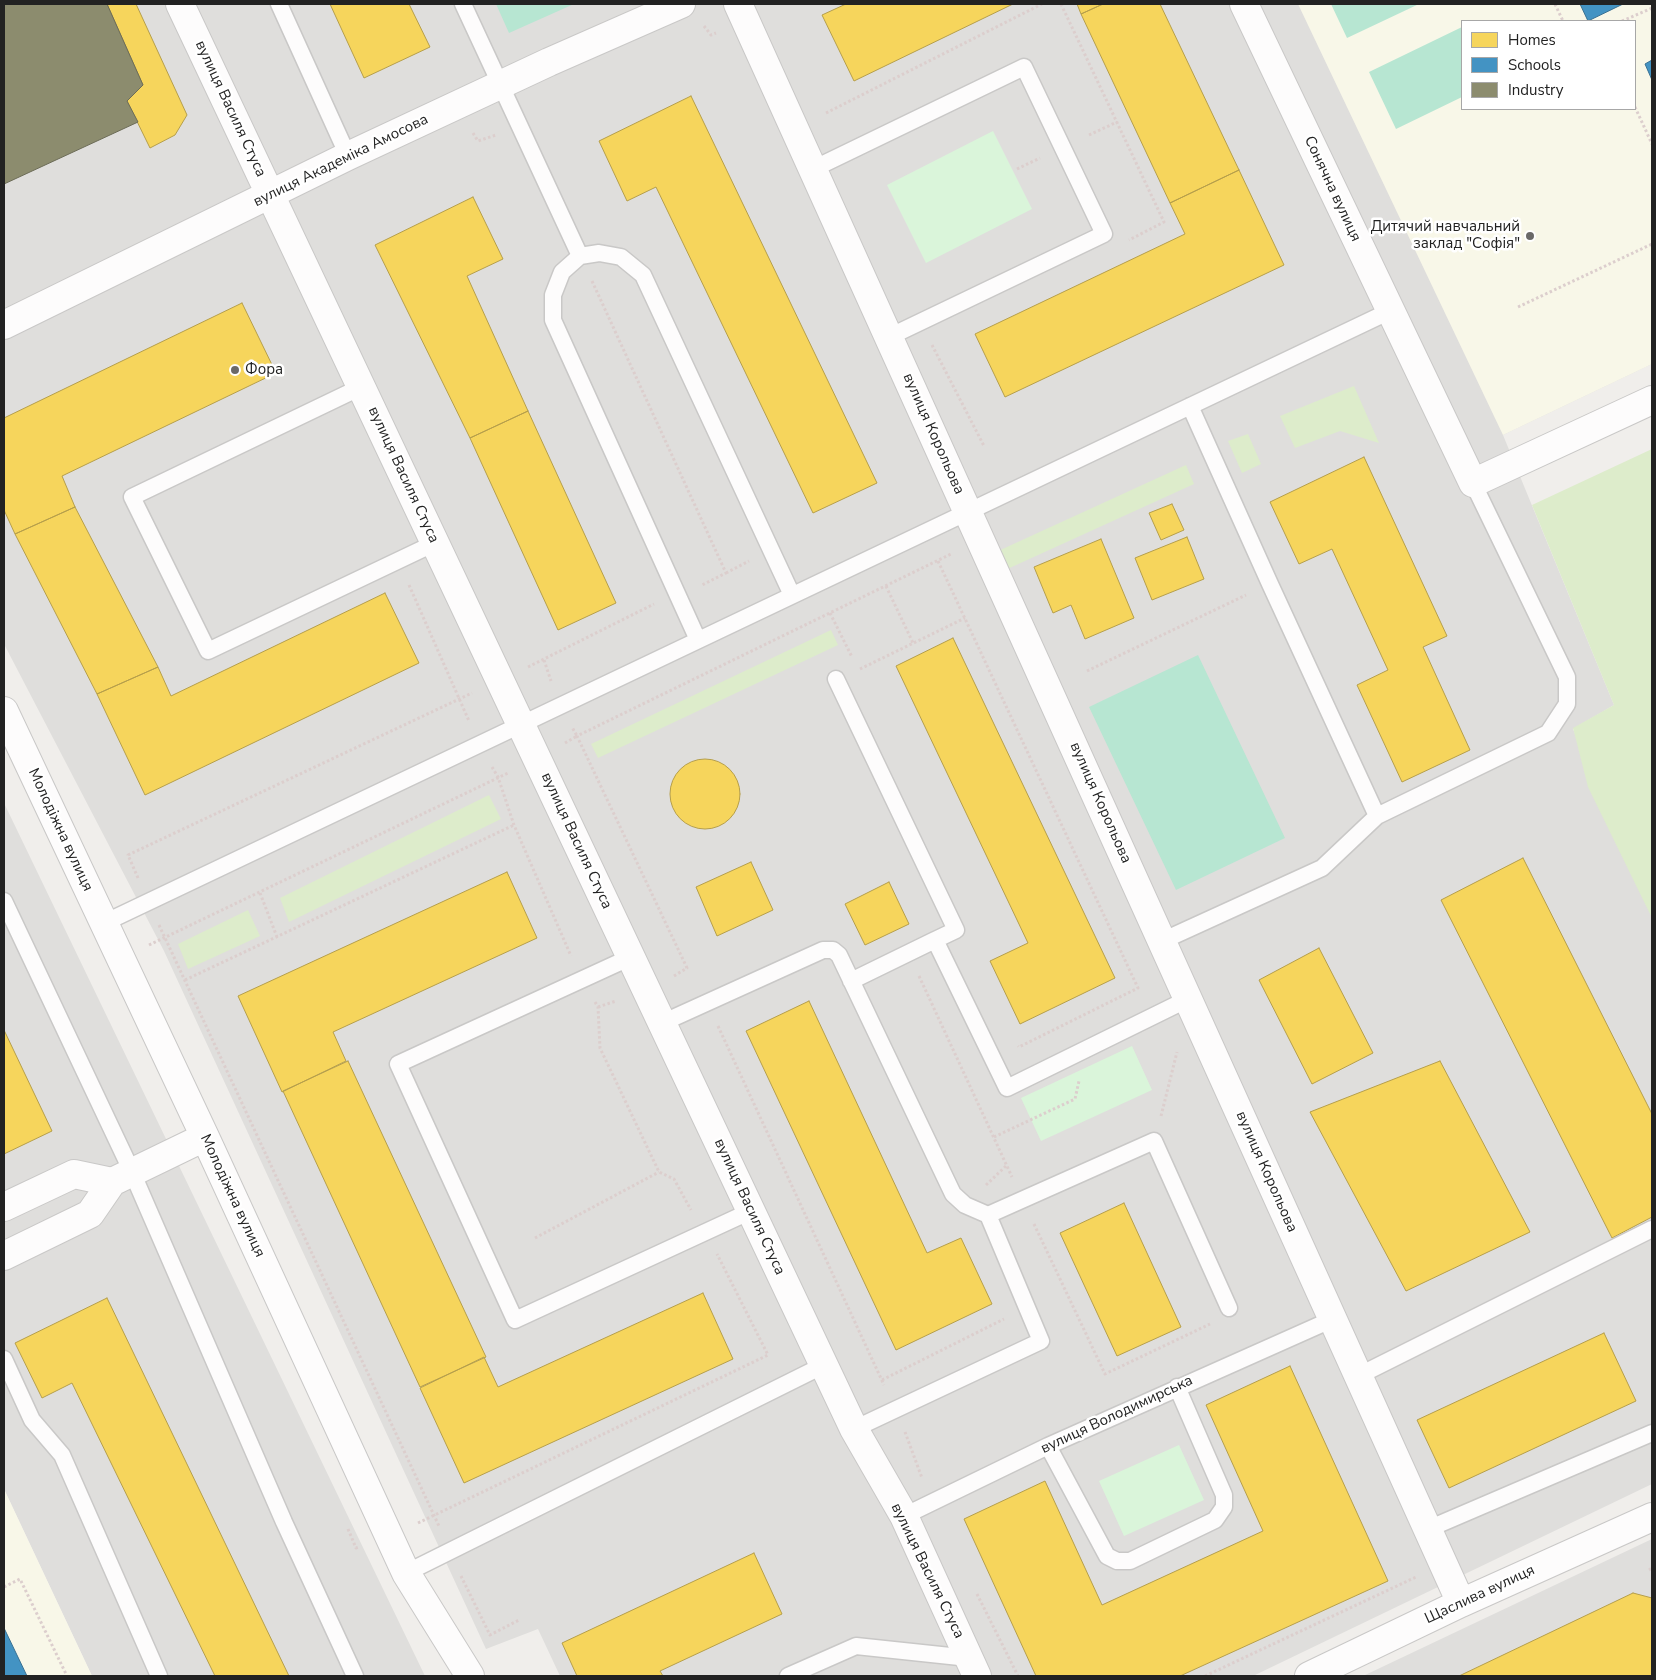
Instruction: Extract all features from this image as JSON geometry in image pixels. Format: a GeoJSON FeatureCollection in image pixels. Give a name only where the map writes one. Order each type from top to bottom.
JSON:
{"type":"FeatureCollection","features":[{"type":"Feature","properties":{"kind":"street","name":"вулиця Василя Стуса"},"geometry":{"type":"LineString","coordinates":[[180,4],[854,1429],[904,1516],[973,1667]]}},
{"type":"Feature","properties":{"kind":"street","name":"вулиця Академіка Амосова"},"geometry":{"type":"LineString","coordinates":[[4,325],[348,156],[681,4]]}},
{"type":"Feature","properties":{"kind":"street","name":"вулиця Корольова"},"geometry":{"type":"LineString","coordinates":[[738,4],[1461,1603]]}},
{"type":"Feature","properties":{"kind":"street","name":"Сонячна вулиця"},"geometry":{"type":"LineString","coordinates":[[1244,4],[1473,483]]}},
{"type":"Feature","properties":{"kind":"street"},"geometry":{"type":"LineString","coordinates":[[1473,483],[1652,400]]}},
{"type":"Feature","properties":{"kind":"street","name":"Молодіжна вулиця"},"geometry":{"type":"LineString","coordinates":[[4,711],[205,1137],[406,1573],[470,1676]]}},
{"type":"Feature","properties":{"kind":"street"},"geometry":{"type":"LineString","coordinates":[[4,1256],[90,1214],[122,1177],[205,1137]]}},
{"type":"Feature","properties":{"kind":"street"},"geometry":{"type":"LineString","coordinates":[[4,1207],[74,1174],[122,1177]]}},
{"type":"Feature","properties":{"kind":"street","name":"Щаслива вулиця"},"geometry":{"type":"LineString","coordinates":[[1309,1676],[1461,1603],[1652,1517]]}},
{"type":"Feature","properties":{"kind":"lane"},"geometry":{"type":"LineString","coordinates":[[279,4],[348,156]]}},
{"type":"Feature","properties":{"kind":"lane"},"geometry":{"type":"LineString","coordinates":[[464,4],[500,86],[580,256]]}},
{"type":"Feature","properties":{"kind":"lane"},"geometry":{"type":"LineString","coordinates":[[813,169],[1024,67],[1104,234],[889,337]]}},
{"type":"Feature","properties":{"kind":"lane"},"geometry":{"type":"LineString","coordinates":[[698,640],[553,320],[553,295],[562,272],[580,256],[599,253],[622,257],[643,275],[792,595]]}},
{"type":"Feature","properties":{"kind":"lane"},"geometry":{"type":"LineString","coordinates":[[104,923],[1390,311]]}},
{"type":"Feature","properties":{"kind":"lane"},"geometry":{"type":"LineString","coordinates":[[361,387],[132,497],[208,651],[435,543]]}},
{"type":"Feature","properties":{"kind":"lane"},"geometry":{"type":"LineString","coordinates":[[1190,406],[1377,816]]}},
{"type":"Feature","properties":{"kind":"lane"},"geometry":{"type":"LineString","coordinates":[[1162,941],[1322,868],[1377,816],[1548,733],[1568,704],[1567,677],[1473,483]]}},
{"type":"Feature","properties":{"kind":"lane"},"geometry":{"type":"LineString","coordinates":[[836,679],[956,930],[851,981]]}},
{"type":"Feature","properties":{"kind":"lane"},"geometry":{"type":"LineString","coordinates":[[4,900],[122,1177],[356,1676]]}},
{"type":"Feature","properties":{"kind":"lane"},"geometry":{"type":"LineString","coordinates":[[935,940],[1006,1088],[1188,999]]}},
{"type":"Feature","properties":{"kind":"lane"},"geometry":{"type":"LineString","coordinates":[[662,1023],[823,950],[832,950],[839,955],[953,1194],[965,1205],[988,1215],[1041,1341],[854,1429]]}},
{"type":"Feature","properties":{"kind":"lane"},"geometry":{"type":"LineString","coordinates":[[631,957],[398,1064],[515,1320],[751,1211]]}},
{"type":"Feature","properties":{"kind":"lane"},"geometry":{"type":"LineString","coordinates":[[988,1215],[1154,1141],[1229,1308]]}},
{"type":"Feature","properties":{"kind":"lane"},"geometry":{"type":"LineString","coordinates":[[1358,1376],[1652,1229]]}},
{"type":"Feature","properties":{"kind":"lane","name":"вулиця Володимирська"},"geometry":{"type":"LineString","coordinates":[[904,1516],[1048,1446],[1333,1319]]}},
{"type":"Feature","properties":{"kind":"lane"},"geometry":{"type":"LineString","coordinates":[[4,1359],[32,1420],[62,1455],[159,1676]]}},
{"type":"Feature","properties":{"kind":"lane"},"geometry":{"type":"LineString","coordinates":[[406,1573],[824,1365]]}},
{"type":"Feature","properties":{"kind":"lane"},"geometry":{"type":"LineString","coordinates":[[1048,1446],[1107,1556],[1117,1561],[1130,1562],[1215,1520],[1224,1507],[1224,1495],[1177,1387]]}},
{"type":"Feature","properties":{"kind":"lane"},"geometry":{"type":"LineString","coordinates":[[1428,1529],[1652,1433]]}},
{"type":"Feature","properties":{"kind":"lane"},"geometry":{"type":"LineString","coordinates":[[788,1676],[856,1646],[973,1667]]}},
{"type":"Feature","properties":{"kind":"path"},"geometry":{"type":"LineString","coordinates":[[826,113],[1042,4]]}},
{"type":"Feature","properties":{"kind":"path"},"geometry":{"type":"LineString","coordinates":[[1555,4],[1563,20]]}},
{"type":"Feature","properties":{"kind":"path"},"geometry":{"type":"LineString","coordinates":[[1624,20],[1652,8]]}},
{"type":"Feature","properties":{"kind":"path"},"geometry":{"type":"LineString","coordinates":[[1636,109],[1652,144]]}},
{"type":"Feature","properties":{"kind":"path"},"geometry":{"type":"LineString","coordinates":[[1089,135],[1117,122]]}},
{"type":"Feature","properties":{"kind":"path"},"geometry":{"type":"LineString","coordinates":[[1017,169],[1041,158]]}},
{"type":"Feature","properties":{"kind":"path"},"geometry":{"type":"LineString","coordinates":[[1518,307],[1652,244]]}},
{"type":"Feature","properties":{"kind":"path"},"geometry":{"type":"LineString","coordinates":[[580,256],[726,573]]}},
{"type":"Feature","properties":{"kind":"path"},"geometry":{"type":"LineString","coordinates":[[929,339],[984,446]]}},
{"type":"Feature","properties":{"kind":"path"},"geometry":{"type":"LineString","coordinates":[[688,968],[577,736],[951,554]]}},
{"type":"Feature","properties":{"kind":"path"},"geometry":{"type":"LineString","coordinates":[[701,586],[750,560]]}},
{"type":"Feature","properties":{"kind":"path"},"geometry":{"type":"LineString","coordinates":[[938,561],[1138,988],[1019,1048],[1014,1039]]}},
{"type":"Feature","properties":{"kind":"path"},"geometry":{"type":"LineString","coordinates":[[128,855],[460,698],[407,579]]}},
{"type":"Feature","properties":{"kind":"path"},"geometry":{"type":"LineString","coordinates":[[1087,671],[1270,584]]}},
{"type":"Feature","properties":{"kind":"path"},"geometry":{"type":"LineString","coordinates":[[886,586],[913,644]]}},
{"type":"Feature","properties":{"kind":"path"},"geometry":{"type":"LineString","coordinates":[[544,660],[649,606]]}},
{"type":"Feature","properties":{"kind":"path"},"geometry":{"type":"LineString","coordinates":[[830,613],[858,670],[965,618]]}},
{"type":"Feature","properties":{"kind":"path"},"geometry":{"type":"LineString","coordinates":[[519,1620],[490,1635],[448,1552],[436,1516],[165,939],[498,777],[514,825],[562,939]]}},
{"type":"Feature","properties":{"kind":"path"},"geometry":{"type":"LineString","coordinates":[[185,980],[514,825]]}},
{"type":"Feature","properties":{"kind":"path"},"geometry":{"type":"LineString","coordinates":[[260,893],[278,937]]}},
{"type":"Feature","properties":{"kind":"path"},"geometry":{"type":"LineString","coordinates":[[908,953],[1007,1165]]}},
{"type":"Feature","properties":{"kind":"path"},"geometry":{"type":"LineString","coordinates":[[598,1007],[600,1048],[659,1172],[674,1179]]}},
{"type":"Feature","properties":{"kind":"path"},"geometry":{"type":"LineString","coordinates":[[714,1018],[896,1410],[932,1502]]}},
{"type":"Feature","properties":{"kind":"path"},"geometry":{"type":"LineString","coordinates":[[994,1138],[1075,1099],[1080,1079]]}},
{"type":"Feature","properties":{"kind":"path"},"geometry":{"type":"LineString","coordinates":[[535,1238],[659,1172]]}},
{"type":"Feature","properties":{"kind":"path"},"geometry":{"type":"LineString","coordinates":[[1041,1217],[1032,1221],[1105,1374],[1211,1326],[1207,1316]]}},
{"type":"Feature","properties":{"kind":"path"},"geometry":{"type":"LineString","coordinates":[[436,1516],[768,1355],[718,1254]]}},
{"type":"Feature","properties":{"kind":"path"},"geometry":{"type":"LineString","coordinates":[[882,1380],[1012,1314]]}},
{"type":"Feature","properties":{"kind":"path"},"geometry":{"type":"LineString","coordinates":[[1205,1676],[1444,1564]]}},
{"type":"Feature","properties":{"kind":"path"},"geometry":{"type":"LineString","coordinates":[[4,1587],[20,1579],[68,1676]]}},
{"type":"Feature","properties":{"kind":"path"},"geometry":{"type":"LineString","coordinates":[[975,1589],[1018,1676]]}},
{"type":"Feature","properties":{"kind":"shaded area"},"geometry":{"type":"Polygon","coordinates":[[[4,4],[1652,4],[1652,364],[1503,435],[1614,705],[1573,729],[1652,915],[1652,1484],[1253,1676],[560,1676],[538,1629],[486,1649],[164,951],[4,644],[4,4]]]}},
{"type":"Feature","properties":{"kind":"shaded area","name":"Дитячий навчальний заклад \"Софія\""},"geometry":{"type":"Polygon","coordinates":[[[1298,4],[1652,4],[1652,364],[1503,435],[1298,4]]]}},
{"type":"Feature","properties":{"kind":"shaded area"},"geometry":{"type":"Polygon","coordinates":[[[4,803],[425,1676],[92,1676],[4,1489],[4,803]]]}},
{"type":"Feature","properties":{"kind":"shaded area"},"geometry":{"type":"Polygon","coordinates":[[[4,1489],[92,1676],[4,1676],[4,1489]]]}},
{"type":"Feature","properties":{"kind":"shaded area"},"geometry":{"type":"Polygon","coordinates":[[[1652,1539],[1652,1676],[1363,1676],[1652,1539]]]}},
{"type":"Feature","properties":{"kind":"green space"},"geometry":{"type":"Polygon","coordinates":[[[496,4],[574,4],[509,33],[496,4]]]}},
{"type":"Feature","properties":{"kind":"green space"},"geometry":{"type":"Polygon","coordinates":[[[1331,4],[1419,4],[1347,38],[1331,4]]]}},
{"type":"Feature","properties":{"kind":"green space"},"geometry":{"type":"Polygon","coordinates":[[[1461,27],[1461,97],[1396,129],[1369,72],[1461,27]]]}},
{"type":"Feature","properties":{"kind":"green space"},"geometry":{"type":"Polygon","coordinates":[[[993,131],[1032,209],[926,263],[887,185],[993,131]]]}},
{"type":"Feature","properties":{"kind":"green space"},"geometry":{"type":"Polygon","coordinates":[[[1354,386],[1379,443],[1340,431],[1295,448],[1280,416],[1354,386]]]}},
{"type":"Feature","properties":{"kind":"green space"},"geometry":{"type":"Polygon","coordinates":[[[1248,434],[1261,464],[1242,473],[1228,441],[1248,434]]]}},
{"type":"Feature","properties":{"kind":"green space"},"geometry":{"type":"Polygon","coordinates":[[[1652,449],[1652,918],[1588,787],[1573,728],[1614,705],[1532,505],[1652,449]]]}},
{"type":"Feature","properties":{"kind":"green space"},"geometry":{"type":"Polygon","coordinates":[[[1186,465],[1194,484],[1003,571],[996,552],[1186,465]]]}},
{"type":"Feature","properties":{"kind":"green space"},"geometry":{"type":"Polygon","coordinates":[[[831,630],[838,645],[598,758],[591,744],[831,630]]]}},
{"type":"Feature","properties":{"kind":"green space"},"geometry":{"type":"Polygon","coordinates":[[[1198,655],[1285,838],[1176,890],[1089,707],[1198,655]]]}},
{"type":"Feature","properties":{"kind":"green space"},"geometry":{"type":"Polygon","coordinates":[[[489,795],[501,819],[289,922],[280,898],[489,795]]]}},
{"type":"Feature","properties":{"kind":"green space"},"geometry":{"type":"Polygon","coordinates":[[[248,910],[260,936],[188,969],[178,944],[248,910]]]}},
{"type":"Feature","properties":{"kind":"green space"},"geometry":{"type":"Polygon","coordinates":[[[1132,1046],[1152,1090],[1041,1141],[1021,1098],[1132,1046]]]}},
{"type":"Feature","properties":{"kind":"green space"},"geometry":{"type":"Polygon","coordinates":[[[1179,1445],[1204,1500],[1124,1536],[1099,1481],[1179,1445]]]}},
{"type":"Feature","properties":{"kind":"building: Homes"},"geometry":{"type":"Polygon","coordinates":[[[107,4],[136,4],[187,115],[175,135],[150,148],[127,101],[143,85],[107,4]]]}},
{"type":"Feature","properties":{"kind":"building: Homes"},"geometry":{"type":"Polygon","coordinates":[[[330,4],[409,4],[430,47],[364,78],[330,4]]]}},
{"type":"Feature","properties":{"kind":"building: Homes"},"geometry":{"type":"Polygon","coordinates":[[[846,4],[1013,4],[854,81],[822,15],[846,4]]]}},
{"type":"Feature","properties":{"kind":"building: Homes"},"geometry":{"type":"Polygon","coordinates":[[[1077,4],[1103,4],[1081,14],[1077,4]]]}},
{"type":"Feature","properties":{"kind":"building: Homes"},"geometry":{"type":"Polygon","coordinates":[[[1103,4],[1160,4],[1239,170],[1170,203],[1081,14],[1103,4]]]}},
{"type":"Feature","properties":{"kind":"building: Homes"},"geometry":{"type":"Polygon","coordinates":[[[691,96],[877,483],[813,513],[656,187],[627,201],[599,141],[691,96]]]}},
{"type":"Feature","properties":{"kind":"building: Homes"},"geometry":{"type":"Polygon","coordinates":[[[1239,170],[1284,265],[1005,397],[975,334],[1185,234],[1170,203],[1239,170]]]}},
{"type":"Feature","properties":{"kind":"building: Homes"},"geometry":{"type":"Polygon","coordinates":[[[473,197],[503,259],[467,276],[528,411],[470,438],[375,245],[473,197]]]}},
{"type":"Feature","properties":{"kind":"building: Homes"},"geometry":{"type":"Polygon","coordinates":[[[242,303],[276,373],[62,476],[75,507],[15,534],[4,510],[4,418],[242,303]]]}},
{"type":"Feature","properties":{"kind":"building: Homes"},"geometry":{"type":"Polygon","coordinates":[[[528,411],[616,603],[558,630],[470,438],[528,411]]]}},
{"type":"Feature","properties":{"kind":"building: Homes"},"geometry":{"type":"Polygon","coordinates":[[[1364,457],[1447,636],[1423,647],[1470,750],[1402,782],[1357,685],[1388,670],[1332,549],[1299,564],[1270,502],[1364,457]]]}},
{"type":"Feature","properties":{"kind":"building: Homes"},"geometry":{"type":"Polygon","coordinates":[[[1172,504],[1184,530],[1161,540],[1149,513],[1172,504]]]}},
{"type":"Feature","properties":{"kind":"building: Homes"},"geometry":{"type":"Polygon","coordinates":[[[75,507],[158,667],[97,694],[15,534],[75,507]]]}},
{"type":"Feature","properties":{"kind":"building: Homes"},"geometry":{"type":"Polygon","coordinates":[[[1187,537],[1204,579],[1152,600],[1135,558],[1187,537]]]}},
{"type":"Feature","properties":{"kind":"building: Homes"},"geometry":{"type":"Polygon","coordinates":[[[1101,539],[1134,618],[1085,639],[1071,605],[1053,613],[1034,567],[1101,539]]]}},
{"type":"Feature","properties":{"kind":"building: Homes"},"geometry":{"type":"Polygon","coordinates":[[[385,593],[419,663],[145,795],[97,694],[158,667],[171,696],[385,593]]]}},
{"type":"Feature","properties":{"kind":"building: Homes"},"geometry":{"type":"Polygon","coordinates":[[[953,638],[1115,978],[1020,1024],[990,961],[1028,943],[896,666],[953,638]]]}},
{"type":"Feature","properties":{"kind":"building: Homes"},"geometry":{"type":"Polygon","coordinates":[[[705,759],[718,762],[730,769],[737,781],[740,794],[737,807],[730,819],[718,826],[705,829],[692,826],[680,819],[673,807],[670,794],[673,781],[680,769],[692,762],[705,759]]]}},
{"type":"Feature","properties":{"kind":"building: Homes"},"geometry":{"type":"Polygon","coordinates":[[[1523,858],[1652,1114],[1652,1217],[1612,1238],[1441,900],[1523,858]]]}},
{"type":"Feature","properties":{"kind":"building: Homes"},"geometry":{"type":"Polygon","coordinates":[[[751,862],[773,910],[717,936],[696,887],[751,862]]]}},
{"type":"Feature","properties":{"kind":"building: Homes"},"geometry":{"type":"Polygon","coordinates":[[[507,872],[537,938],[333,1032],[346,1061],[282,1092],[238,996],[507,872]]]}},
{"type":"Feature","properties":{"kind":"building: Homes"},"geometry":{"type":"Polygon","coordinates":[[[889,882],[909,924],[865,945],[845,904],[889,882]]]}},
{"type":"Feature","properties":{"kind":"building: Homes"},"geometry":{"type":"Polygon","coordinates":[[[1319,948],[1373,1053],[1312,1084],[1259,980],[1319,948]]]}},
{"type":"Feature","properties":{"kind":"building: Homes"},"geometry":{"type":"Polygon","coordinates":[[[809,1001],[927,1253],[961,1238],[992,1304],[896,1350],[746,1031],[809,1001]]]}},
{"type":"Feature","properties":{"kind":"building: Homes"},"geometry":{"type":"Polygon","coordinates":[[[4,1030],[52,1131],[4,1154],[4,1030]]]}},
{"type":"Feature","properties":{"kind":"building: Homes"},"geometry":{"type":"Polygon","coordinates":[[[348,1061],[486,1357],[420,1387],[283,1091],[348,1061]]]}},
{"type":"Feature","properties":{"kind":"building: Homes"},"geometry":{"type":"Polygon","coordinates":[[[1440,1061],[1530,1232],[1406,1291],[1310,1112],[1440,1061]]]}},
{"type":"Feature","properties":{"kind":"building: Homes"},"geometry":{"type":"Polygon","coordinates":[[[1124,1203],[1181,1327],[1117,1356],[1060,1233],[1124,1203]]]}},
{"type":"Feature","properties":{"kind":"building: Homes"},"geometry":{"type":"Polygon","coordinates":[[[703,1293],[733,1359],[464,1483],[420,1388],[484,1357],[498,1387],[703,1293]]]}},
{"type":"Feature","properties":{"kind":"building: Homes"},"geometry":{"type":"Polygon","coordinates":[[[107,1298],[289,1676],[215,1676],[72,1383],[42,1398],[15,1343],[107,1298]]]}},
{"type":"Feature","properties":{"kind":"building: Homes"},"geometry":{"type":"Polygon","coordinates":[[[1604,1333],[1636,1401],[1449,1488],[1417,1420],[1604,1333]]]}},
{"type":"Feature","properties":{"kind":"building: Homes"},"geometry":{"type":"Polygon","coordinates":[[[1290,1366],[1388,1581],[1180,1676],[1036,1676],[964,1519],[1045,1481],[1102,1605],[1263,1531],[1206,1405],[1290,1366]]]}},
{"type":"Feature","properties":{"kind":"building: Homes"},"geometry":{"type":"Polygon","coordinates":[[[754,1553],[782,1614],[660,1671],[663,1676],[577,1676],[562,1643],[754,1553]]]}},
{"type":"Feature","properties":{"kind":"building: Homes"},"geometry":{"type":"Polygon","coordinates":[[[1633,1593],[1652,1598],[1652,1676],[1459,1676],[1633,1593]]]}},
{"type":"Feature","properties":{"kind":"building: Schools"},"geometry":{"type":"Polygon","coordinates":[[[1580,4],[1623,4],[1590,20],[1588,20],[1580,4]]]}},
{"type":"Feature","properties":{"kind":"building: Schools"},"geometry":{"type":"Polygon","coordinates":[[[1652,60],[1652,80],[1645,64],[1652,60]]]}},
{"type":"Feature","properties":{"kind":"building: Schools"},"geometry":{"type":"Polygon","coordinates":[[[4,1628],[27,1676],[4,1676],[4,1628]]]}},
{"type":"Feature","properties":{"kind":"building: Industry"},"geometry":{"type":"Polygon","coordinates":[[[4,4],[107,4],[143,85],[127,101],[138,122],[4,184],[4,4]]]}},
{"type":"Feature","properties":{"kind":"place","name":"Дитячий навчальний заклад \"Софія\""},"geometry":{"type":"Point","coordinates":[1530,236]}},
{"type":"Feature","properties":{"kind":"place","name":"Фора"},"geometry":{"type":"Point","coordinates":[235,370]}}]}
